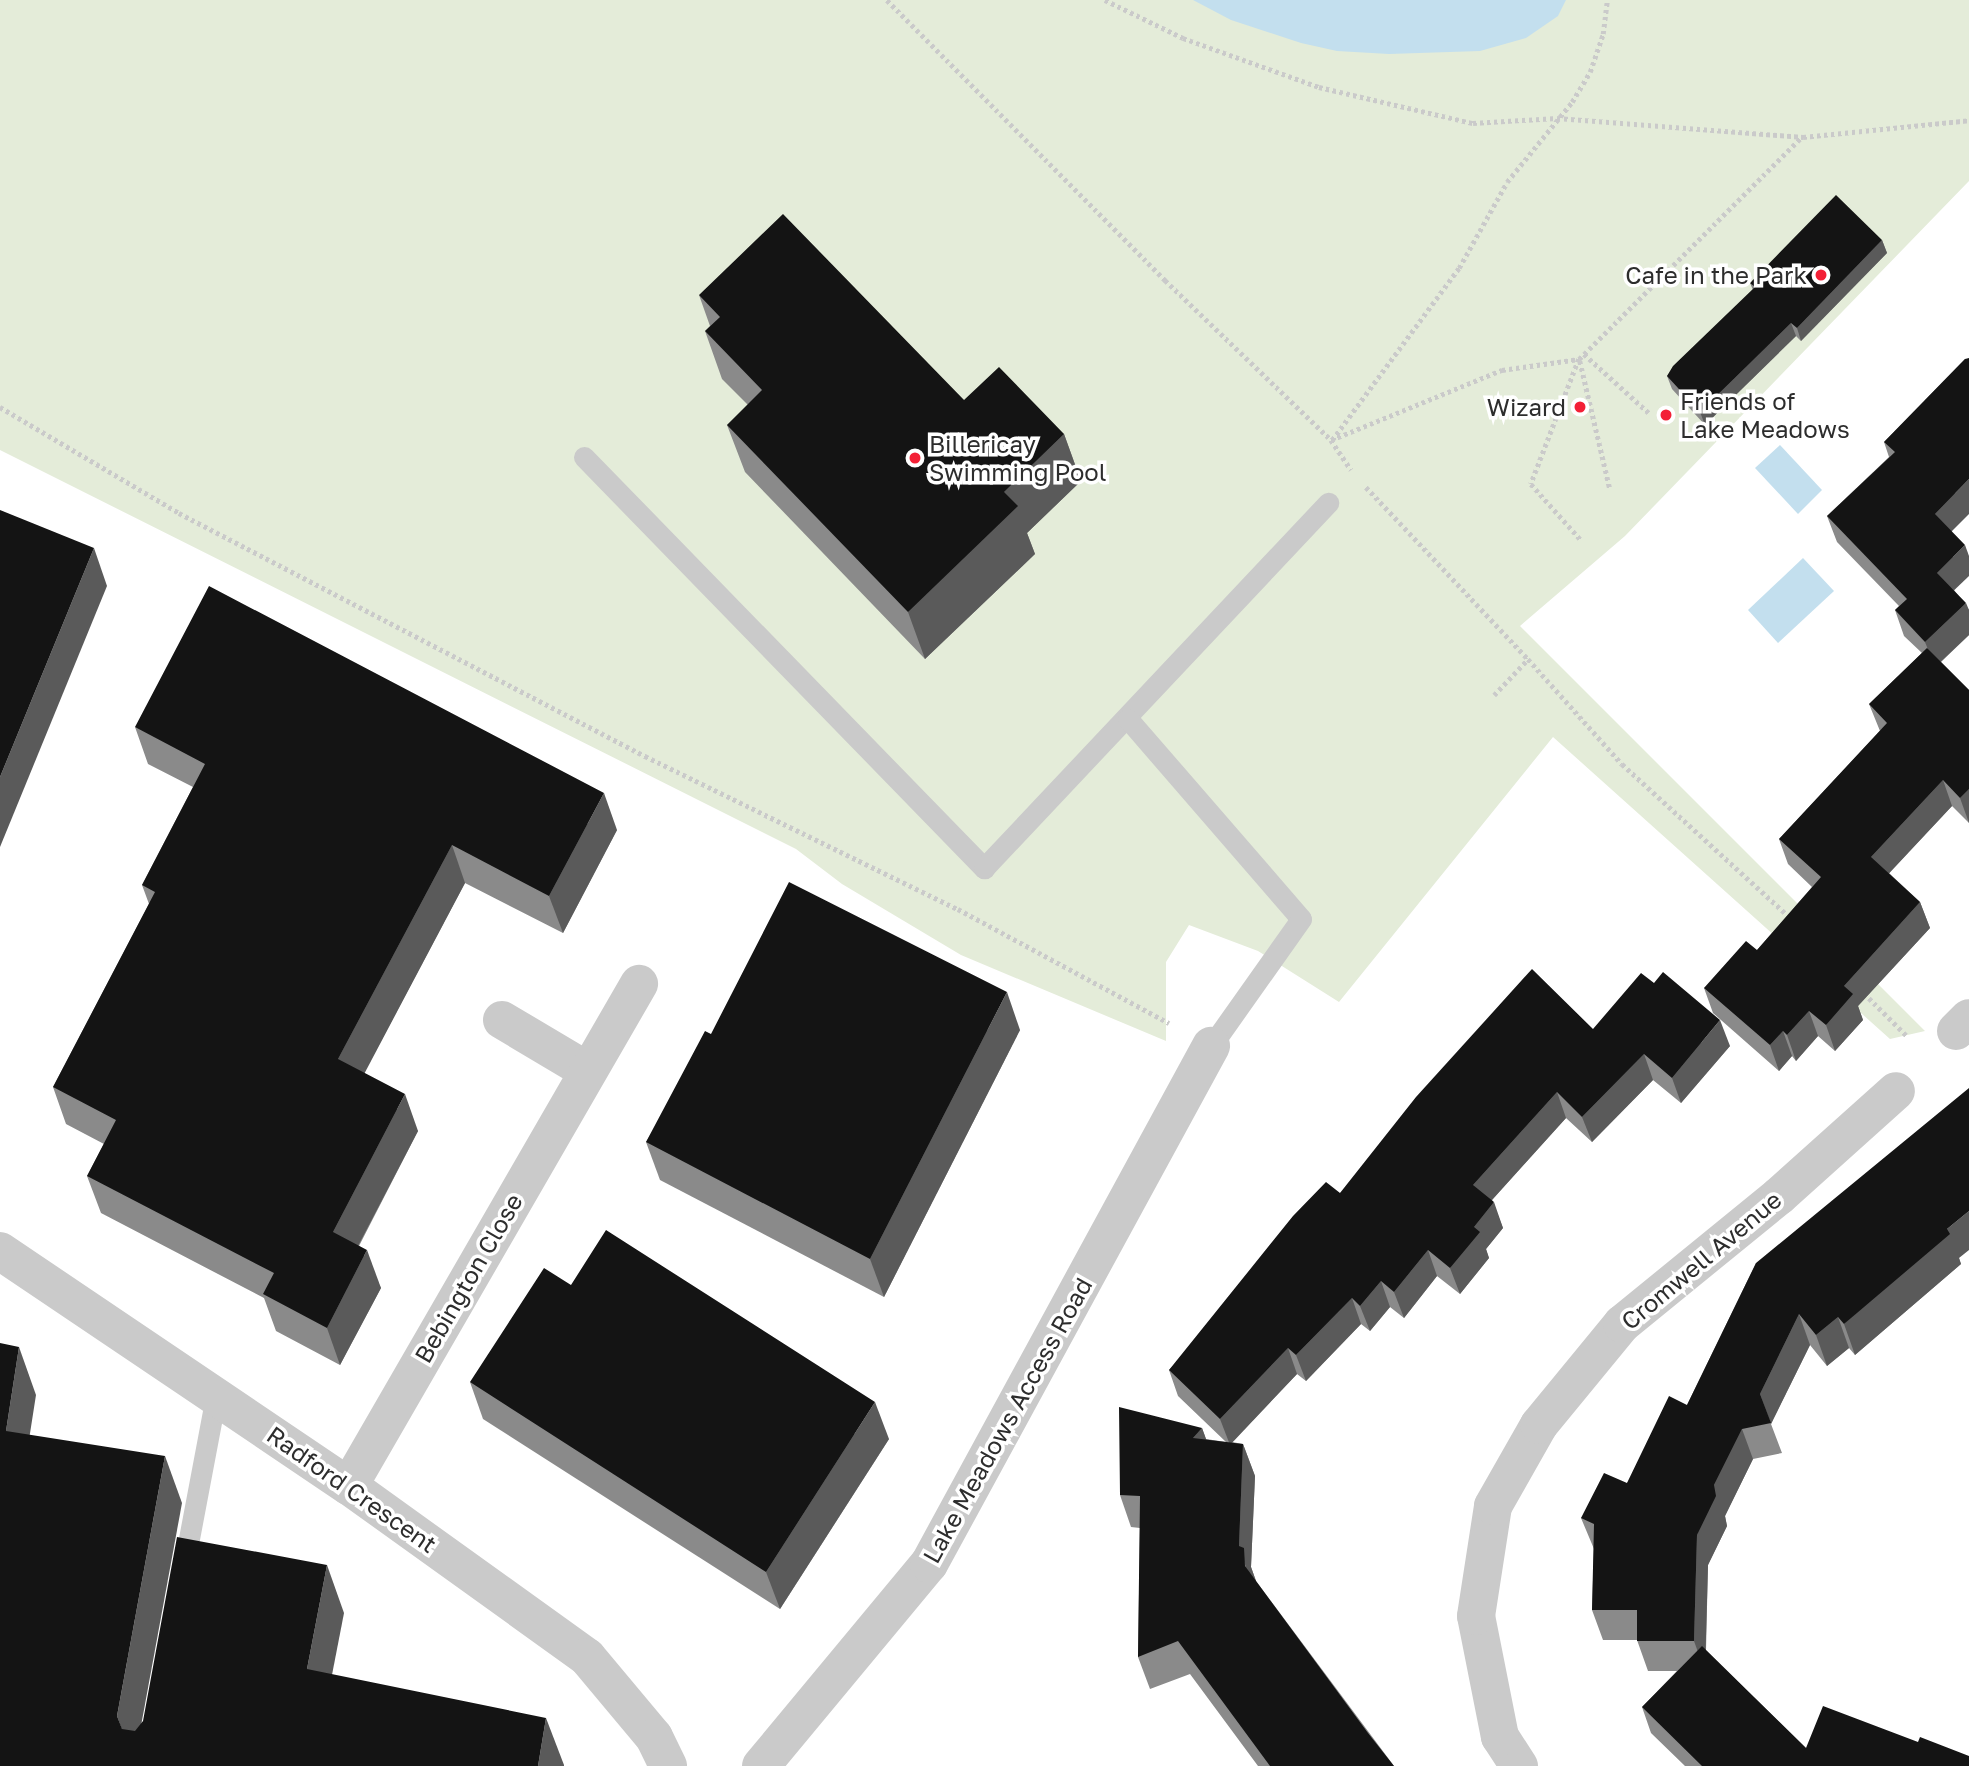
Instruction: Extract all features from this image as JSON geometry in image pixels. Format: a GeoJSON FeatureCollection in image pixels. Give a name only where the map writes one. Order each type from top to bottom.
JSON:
{"type":"FeatureCollection","features":[{"type":"Feature","properties":{"kind":"street","name":"Bebington Close"},"geometry":{"type":"LineString","coordinates":[[349,1486],[639,984]]}},
{"type":"Feature","properties":{"kind":"street"},"geometry":{"type":"LineString","coordinates":[[502,1020],[588,1072]]}},
{"type":"Feature","properties":{"kind":"street","name":"Lake Meadows Access Road"},"geometry":{"type":"LineString","coordinates":[[761,1766],[929,1564],[1211,1046]]}},
{"type":"Feature","properties":{"kind":"street","name":"Cromwell Avenue"},"geometry":{"type":"LineString","coordinates":[[1519,1766],[1500,1737],[1476,1616],[1493,1506],[1539,1425],[1622,1324],[1779,1196],[1896,1091]]}},
{"type":"Feature","properties":{"kind":"street","name":"Radford Crescent"},"geometry":{"type":"LineString","coordinates":[[0,1251],[349,1486],[587,1657],[654,1737],[668,1766]]}},
{"type":"Feature","properties":{"kind":"lane"},"geometry":{"type":"LineString","coordinates":[[583,457],[984,868],[1128,719],[1328,503]]}},
{"type":"Feature","properties":{"kind":"lane"},"geometry":{"type":"LineString","coordinates":[[1128,719],[1301,919],[1211,1046]]}},
{"type":"Feature","properties":{"kind":"lane"},"geometry":{"type":"LineString","coordinates":[[180,1587],[216,1395]]}},
{"type":"Feature","properties":{"kind":"path"},"geometry":{"type":"LineString","coordinates":[[887,0],[1164,281],[1331,440],[1355,476]]}},
{"type":"Feature","properties":{"kind":"path"},"geometry":{"type":"LineString","coordinates":[[1105,0],[1183,38],[1319,87],[1472,123],[1557,118],[1803,137],[1969,120]]}},
{"type":"Feature","properties":{"kind":"path"},"geometry":{"type":"LineString","coordinates":[[1331,440],[1459,268],[1507,182],[1572,102],[1590,72],[1603,34],[1607,0]]}},
{"type":"Feature","properties":{"kind":"path"},"geometry":{"type":"LineString","coordinates":[[1581,540],[1531,484],[1579,359],[1803,137]]}},
{"type":"Feature","properties":{"kind":"path"},"geometry":{"type":"LineString","coordinates":[[1584,354],[1649,413]]}},
{"type":"Feature","properties":{"kind":"path"},"geometry":{"type":"LineString","coordinates":[[1331,440],[1502,370],[1579,359]]}},
{"type":"Feature","properties":{"kind":"path"},"geometry":{"type":"LineString","coordinates":[[1579,359],[1610,489]]}},
{"type":"Feature","properties":{"kind":"path"},"geometry":{"type":"LineString","coordinates":[[0,407],[179,513],[645,756],[958,909],[1211,1046]]}},
{"type":"Feature","properties":{"kind":"path"},"geometry":{"type":"LineString","coordinates":[[1364,485],[1528,659],[1622,765],[1803,929]]}},
{"type":"Feature","properties":{"kind":"path"},"geometry":{"type":"LineString","coordinates":[[1494,695],[1528,659]]}},
{"type":"Feature","properties":{"kind":"path"},"geometry":{"type":"LineString","coordinates":[[1857,984],[1916,1045]]}},
{"type":"Feature","properties":{"kind":"green space"},"geometry":{"type":"Polygon","coordinates":[[[0,0],[1969,0],[1969,181],[1625,536],[1520,626],[1925,1031],[1890,1039],[1553,737],[1339,1002],[1258,951],[1189,925],[1166,962],[1166,1041],[961,955],[842,884],[796,849],[0,450],[0,0]]]}},
{"type":"Feature","properties":{"kind":"water"},"geometry":{"type":"Polygon","coordinates":[[[1193,0],[1566,0],[1558,16],[1526,38],[1480,51],[1389,54],[1337,51],[1301,43],[1231,20],[1193,0]]]}},
{"type":"Feature","properties":{"kind":"water"},"geometry":{"type":"Polygon","coordinates":[[[1780,445],[1822,490],[1798,514],[1755,468],[1780,445]]]}},
{"type":"Feature","properties":{"kind":"water"},"geometry":{"type":"Polygon","coordinates":[[[1803,558],[1834,591],[1778,643],[1748,610],[1803,558]]]}},
{"type":"Feature","properties":{"kind":"building"},"geometry":{"type":"Polygon","coordinates":[[[1836,195],[1882,240],[1797,328],[1791,323],[1700,412],[1667,376],[1673,366],[1755,287],[1750,283],[1836,195]]]}},
{"type":"Feature","properties":{"kind":"building","name":"Billericay Swimming Pool"},"geometry":{"type":"Polygon","coordinates":[[[783,214],[964,400],[999,367],[1064,434],[1004,492],[1018,506],[908,612],[727,425],[762,390],[705,331],[720,317],[699,295],[783,214]]]}},
{"type":"Feature","properties":{"kind":"building"},"geometry":{"type":"Polygon","coordinates":[[[1969,358],[1969,479],[1935,514],[1965,545],[1937,573],[1966,603],[1925,642],[1895,610],[1907,599],[1827,516],[1895,452],[1884,442],[1965,359],[1969,358]]]}},
{"type":"Feature","properties":{"kind":"building"},"geometry":{"type":"Polygon","coordinates":[[[0,510],[94,548],[0,777],[0,510]]]}},
{"type":"Feature","properties":{"kind":"building"},"geometry":{"type":"Polygon","coordinates":[[[209,586],[604,793],[549,896],[452,845],[338,1059],[405,1094],[333,1232],[367,1250],[327,1328],[263,1294],[274,1273],[87,1176],[116,1120],[53,1087],[155,892],[142,885],[205,764],[135,727],[209,586]]]}},
{"type":"Feature","properties":{"kind":"building"},"geometry":{"type":"Polygon","coordinates":[[[1927,648],[1969,690],[1969,789],[1960,798],[1943,780],[1871,857],[1920,902],[1844,986],[1853,994],[1826,1025],[1809,1011],[1787,1035],[1783,1031],[1770,1045],[1704,988],[1746,941],[1757,950],[1821,877],[1779,839],[1887,723],[1869,704],[1927,648]]]}},
{"type":"Feature","properties":{"kind":"building"},"geometry":{"type":"Polygon","coordinates":[[[789,882],[1007,992],[870,1259],[646,1142],[705,1031],[711,1034],[789,882]]]}},
{"type":"Feature","properties":{"kind":"building"},"geometry":{"type":"Polygon","coordinates":[[[1532,969],[1593,1029],[1641,973],[1654,983],[1663,972],[1720,1020],[1672,1078],[1644,1054],[1582,1117],[1557,1092],[1473,1185],[1494,1202],[1474,1227],[1480,1232],[1450,1268],[1428,1250],[1394,1292],[1381,1281],[1360,1306],[1352,1298],[1296,1355],[1288,1348],[1220,1419],[1169,1370],[1293,1216],[1326,1182],[1340,1193],[1416,1097],[1532,969]]]}},
{"type":"Feature","properties":{"kind":"building"},"geometry":{"type":"Polygon","coordinates":[[[1969,1088],[1969,1211],[1947,1229],[1950,1234],[1844,1324],[1838,1317],[1816,1335],[1799,1314],[1760,1394],[1771,1423],[1742,1429],[1714,1485],[1716,1496],[1697,1535],[1694,1641],[1637,1641],[1637,1610],[1592,1610],[1594,1524],[1581,1518],[1604,1473],[1627,1483],[1669,1396],[1687,1405],[1756,1263],[1969,1088]]]}},
{"type":"Feature","properties":{"kind":"building"},"geometry":{"type":"Polygon","coordinates":[[[606,1230],[875,1402],[766,1572],[470,1382],[544,1268],[571,1285],[606,1230]]]}},
{"type":"Feature","properties":{"kind":"building"},"geometry":{"type":"Polygon","coordinates":[[[0,1343],[19,1347],[6,1431],[165,1456],[117,1716],[122,1729],[135,1731],[143,1721],[177,1537],[327,1565],[307,1669],[546,1718],[538,1766],[0,1766],[0,1343]]]}},
{"type":"Feature","properties":{"kind":"building"},"geometry":{"type":"Polygon","coordinates":[[[1119,1407],[1202,1428],[1193,1438],[1243,1444],[1239,1546],[1244,1548],[1245,1566],[1394,1766],[1270,1766],[1178,1641],[1138,1657],[1140,1496],[1120,1495],[1119,1407]]]}},
{"type":"Feature","properties":{"kind":"building"},"geometry":{"type":"Polygon","coordinates":[[[1702,1646],[1806,1748],[1823,1706],[1918,1742],[1920,1737],[1969,1756],[1969,1766],[1702,1766],[1642,1707],[1702,1646]]]}},
{"type":"Feature","properties":{"kind":"place","name":"Cafe in the Park"},"geometry":{"type":"Point","coordinates":[1821,275]}},
{"type":"Feature","properties":{"kind":"place","name":"Wizard"},"geometry":{"type":"Point","coordinates":[1580,407]}},
{"type":"Feature","properties":{"kind":"place","name":"Friends of Lake Meadows"},"geometry":{"type":"Point","coordinates":[1666,415]}},
{"type":"Feature","properties":{"kind":"place","name":"Billericay Swimming Pool"},"geometry":{"type":"Point","coordinates":[915,458]}}]}
